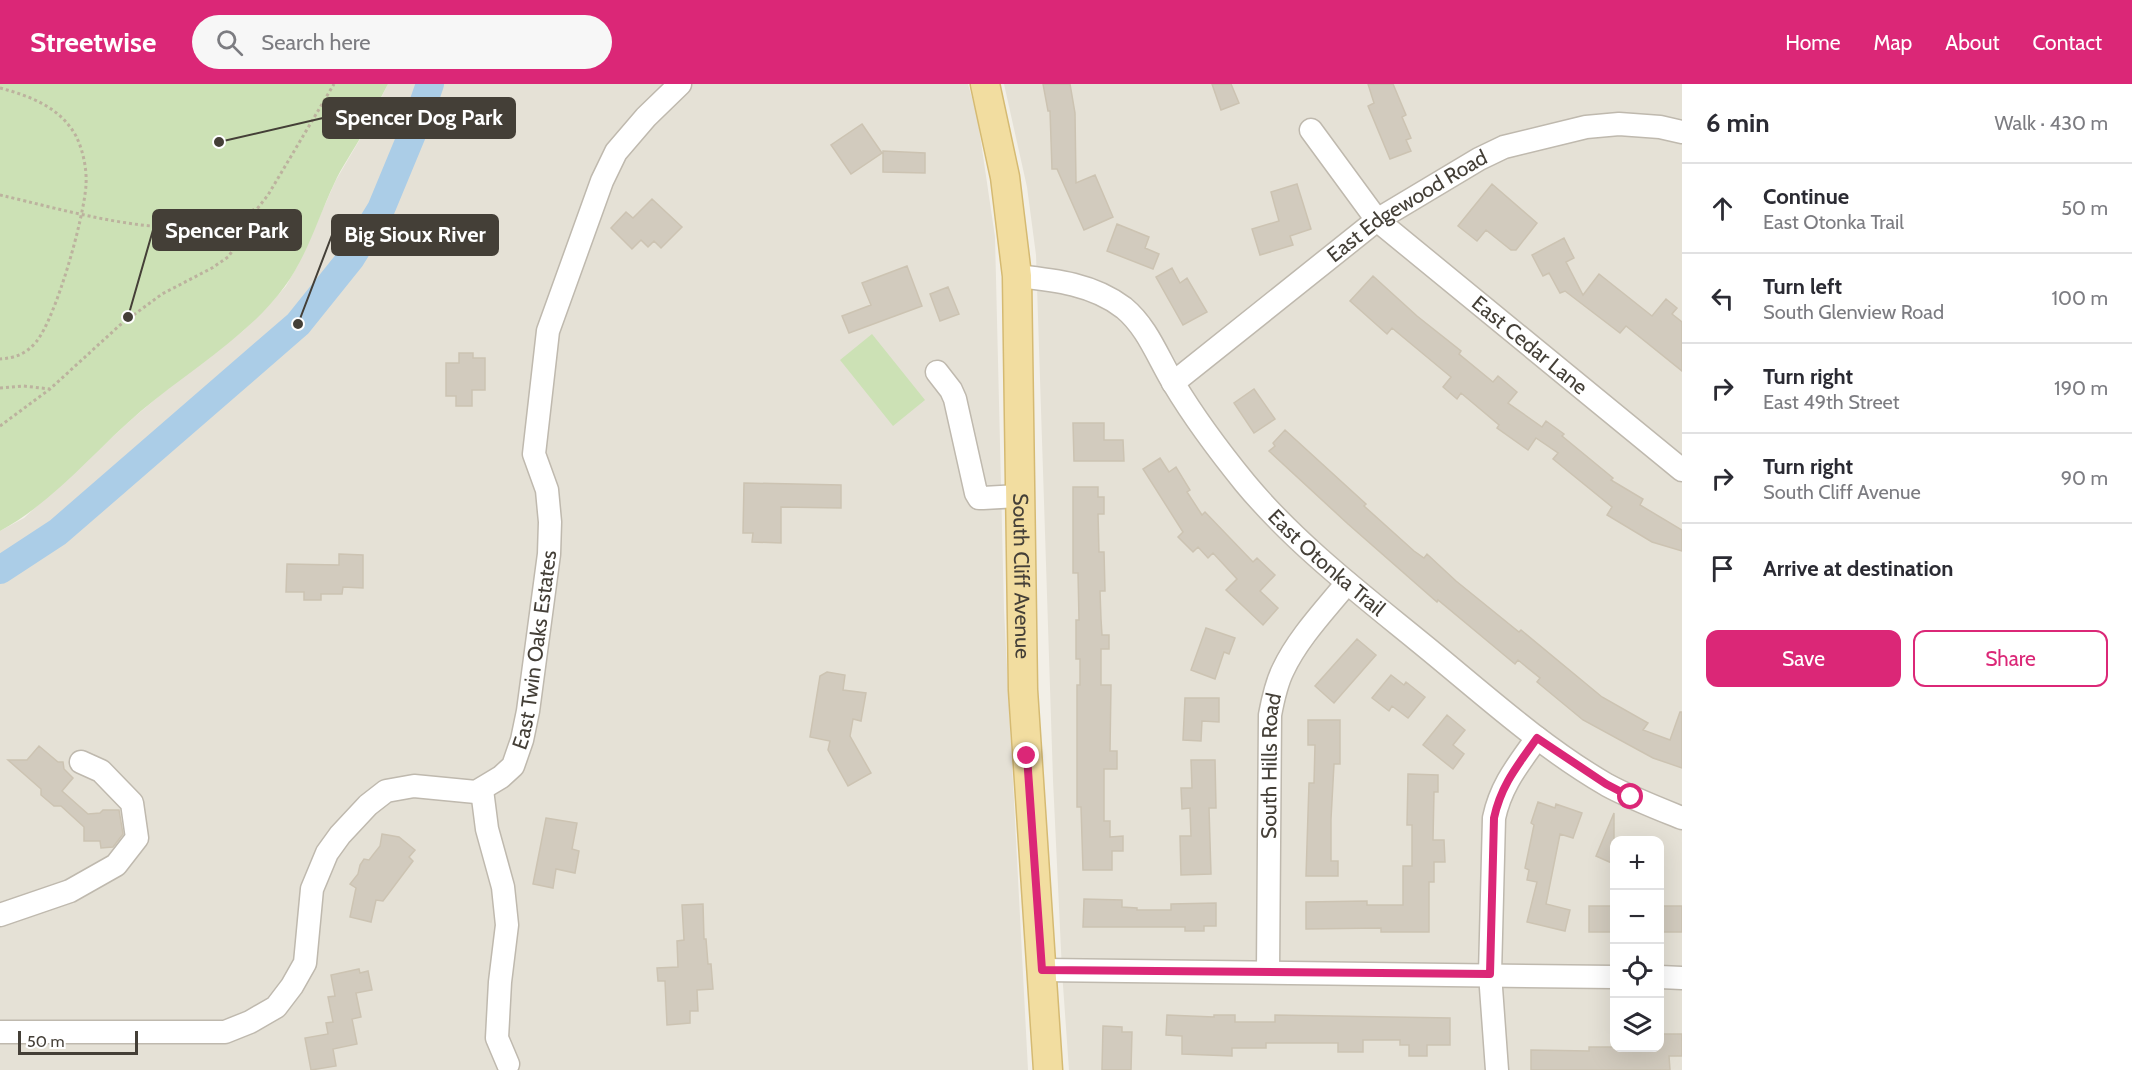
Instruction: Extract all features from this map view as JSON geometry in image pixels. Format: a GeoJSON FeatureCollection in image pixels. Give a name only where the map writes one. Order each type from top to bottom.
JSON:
{"type":"FeatureCollection","features":[{"type":"Feature","properties":{"kind":"main road","name":"South Cliff Avenue"},"geometry":{"type":"LineString","coordinates":[[985,84],[1005,177],[1017,276],[1023,690],[1048,1070]]}},
{"type":"Feature","properties":{"kind":"street","name":"East Twin Oaks Estates"},"geometry":{"type":"LineString","coordinates":[[482,790],[513,766],[522,740],[528,711],[549,554],[550,522],[547,490],[534,454],[548,331],[602,181],[616,152],[645,117],[680,84]]}},
{"type":"Feature","properties":{"kind":"street","name":"East Edgewood Road"},"geometry":{"type":"LineString","coordinates":[[1173,382],[1377,219],[1479,159],[1504,147],[1586,127],[1619,124],[1660,127],[1682,132]]}},
{"type":"Feature","properties":{"kind":"street","name":"East Cedar Lane"},"geometry":{"type":"LineString","coordinates":[[1311,130],[1377,219],[1682,470]]}},
{"type":"Feature","properties":{"kind":"street","name":"East Otonka Trail"},"geometry":{"type":"LineString","coordinates":[[1017,276],[1067,283],[1105,297],[1123,308],[1135,319],[1149,338],[1173,382],[1207,435],[1270,512],[1347,583],[1537,738],[1606,784],[1682,818]]}},
{"type":"Feature","properties":{"kind":"street"},"geometry":{"type":"LineString","coordinates":[[937,372],[956,399],[979,498],[1020,496]]}},
{"type":"Feature","properties":{"kind":"street","name":"South Hills Road"},"geometry":{"type":"LineString","coordinates":[[1268,972],[1270,715],[1276,688],[1289,658],[1347,583]]}},
{"type":"Feature","properties":{"kind":"street"},"geometry":{"type":"LineString","coordinates":[[1497,1070],[1490,974],[1494,818],[1498,800],[1506,782],[1537,738]]}},
{"type":"Feature","properties":{"kind":"street"},"geometry":{"type":"LineString","coordinates":[[0,915],[70,891],[88,881],[116,865],[137,838],[132,803],[101,771],[81,762]]}},
{"type":"Feature","properties":{"kind":"street"},"geometry":{"type":"LineString","coordinates":[[0,1032],[225,1032],[250,1022],[276,1007],[292,986],[305,963],[312,889],[327,853],[368,805],[386,791],[414,786],[470,792],[482,790],[487,829],[503,887],[507,925],[500,982],[497,1038],[508,1064]]}},
{"type":"Feature","properties":{"kind":"street"},"geometry":{"type":"LineString","coordinates":[[1042,970],[1610,977]]}},
{"type":"Feature","properties":{"kind":"street"},"geometry":{"type":"LineString","coordinates":[[1664,977],[1682,978]]}},
{"type":"Feature","properties":{"kind":"path"},"geometry":{"type":"LineString","coordinates":[[0,426],[50,389],[120,325],[162,294],[228,257],[246,232],[257,208],[268,195],[334,84]]}},
{"type":"Feature","properties":{"kind":"path"},"geometry":{"type":"LineString","coordinates":[[0,88],[21,93],[44,104],[62,117],[76,136],[84,161],[86,183],[82,213],[72,251],[45,329],[25,353],[13,358],[0,359]]}},
{"type":"Feature","properties":{"kind":"path"},"geometry":{"type":"LineString","coordinates":[[0,195],[155,226],[199,227],[231,221],[257,208]]}},
{"type":"Feature","properties":{"kind":"path"},"geometry":{"type":"LineString","coordinates":[[0,388],[22,386],[50,389]]}},
{"type":"Feature","properties":{"kind":"shaded area"},"geometry":{"type":"Polygon","coordinates":[[[388,84],[968,84],[977,115],[995,237],[1004,610],[1028,1070],[0,1070],[0,531],[24,518],[132,419],[243,331],[286,286],[298,265],[336,180],[363,134],[388,84]]]}},
{"type":"Feature","properties":{"kind":"shaded area"},"geometry":{"type":"Polygon","coordinates":[[[1004,84],[1682,84],[1682,1070],[1069,1070],[1053,780],[1036,255],[1027,187],[1004,84]]]}},
{"type":"Feature","properties":{"kind":"green space"},"geometry":{"type":"Polygon","coordinates":[[[0,84],[388,84],[337,177],[300,262],[271,304],[218,352],[141,411],[56,491],[20,519],[0,531],[0,84]]]}},
{"type":"Feature","properties":{"kind":"green space"},"geometry":{"type":"Polygon","coordinates":[[[872,334],[925,400],[893,426],[840,360],[872,334]]]}},
{"type":"Feature","properties":{"kind":"building"},"geometry":{"type":"Polygon","coordinates":[[[1043,84],[1070,84],[1075,113],[1076,183],[1095,175],[1113,217],[1084,230],[1057,169],[1052,169],[1050,111],[1048,111],[1043,84]]]}},
{"type":"Feature","properties":{"kind":"building"},"geometry":{"type":"Polygon","coordinates":[[[1212,84],[1231,84],[1239,103],[1221,110],[1212,84]]]}},
{"type":"Feature","properties":{"kind":"building"},"geometry":{"type":"Polygon","coordinates":[[[1368,84],[1393,84],[1406,115],[1402,117],[1411,138],[1406,140],[1411,151],[1390,159],[1368,106],[1374,103],[1368,84]]]}},
{"type":"Feature","properties":{"kind":"building"},"geometry":{"type":"Polygon","coordinates":[[[862,124],[882,153],[851,174],[831,145],[862,124]]]}},
{"type":"Feature","properties":{"kind":"building"},"geometry":{"type":"Polygon","coordinates":[[[883,151],[925,153],[925,173],[883,172],[883,151]]]}},
{"type":"Feature","properties":{"kind":"building"},"geometry":{"type":"Polygon","coordinates":[[[1297,184],[1311,229],[1290,236],[1293,245],[1260,255],[1252,229],[1279,221],[1271,192],[1297,184]]]}},
{"type":"Feature","properties":{"kind":"building"},"geometry":{"type":"Polygon","coordinates":[[[1492,184],[1537,223],[1516,250],[1511,250],[1486,230],[1477,241],[1458,226],[1492,184]]]}},
{"type":"Feature","properties":{"kind":"building"},"geometry":{"type":"Polygon","coordinates":[[[652,199],[682,227],[661,248],[654,241],[648,247],[641,240],[632,249],[611,228],[626,212],[633,218],[652,199]]]}},
{"type":"Feature","properties":{"kind":"building"},"geometry":{"type":"Polygon","coordinates":[[[1117,224],[1149,237],[1145,248],[1159,254],[1153,269],[1107,251],[1117,224]]]}},
{"type":"Feature","properties":{"kind":"building"},"geometry":{"type":"Polygon","coordinates":[[[1564,238],[1574,258],[1566,262],[1583,295],[1599,274],[1652,316],[1666,299],[1677,308],[1672,314],[1682,322],[1682,371],[1626,326],[1620,333],[1565,291],[1560,293],[1549,273],[1543,276],[1532,255],[1564,238]]]}},
{"type":"Feature","properties":{"kind":"building"},"geometry":{"type":"Polygon","coordinates":[[[907,266],[922,306],[849,333],[842,316],[871,305],[862,283],[907,266]]]}},
{"type":"Feature","properties":{"kind":"building"},"geometry":{"type":"Polygon","coordinates":[[[1172,268],[1180,283],[1187,278],[1207,312],[1183,325],[1156,277],[1172,268]]]}},
{"type":"Feature","properties":{"kind":"building"},"geometry":{"type":"Polygon","coordinates":[[[1373,276],[1417,316],[1461,351],[1459,354],[1493,382],[1498,376],[1517,392],[1508,403],[1542,427],[1546,421],[1564,434],[1562,436],[1613,478],[1611,480],[1643,499],[1640,505],[1682,530],[1682,551],[1652,542],[1607,515],[1612,507],[1553,459],[1558,453],[1536,438],[1528,450],[1497,428],[1499,425],[1461,393],[1457,399],[1443,387],[1451,377],[1392,328],[1387,334],[1350,301],[1373,276]]]}},
{"type":"Feature","properties":{"kind":"building"},"geometry":{"type":"Polygon","coordinates":[[[948,287],[959,314],[940,321],[930,294],[948,287]]]}},
{"type":"Feature","properties":{"kind":"building"},"geometry":{"type":"Polygon","coordinates":[[[459,353],[473,353],[473,358],[485,358],[485,390],[472,390],[472,406],[456,406],[456,396],[446,396],[446,363],[459,363],[459,353]]]}},
{"type":"Feature","properties":{"kind":"building"},"geometry":{"type":"Polygon","coordinates":[[[1254,389],[1275,419],[1254,433],[1234,403],[1254,389]]]}},
{"type":"Feature","properties":{"kind":"building"},"geometry":{"type":"Polygon","coordinates":[[[1073,423],[1104,423],[1104,440],[1123,440],[1124,461],[1074,461],[1073,423]]]}},
{"type":"Feature","properties":{"kind":"building"},"geometry":{"type":"Polygon","coordinates":[[[1285,430],[1414,551],[1424,558],[1427,554],[1456,581],[1519,632],[1521,630],[1602,697],[1648,723],[1643,730],[1670,740],[1680,712],[1682,712],[1682,768],[1653,758],[1583,720],[1537,682],[1540,678],[1518,660],[1515,664],[1438,600],[1437,602],[1269,451],[1285,430]]]}},
{"type":"Feature","properties":{"kind":"building"},"geometry":{"type":"Polygon","coordinates":[[[1160,458],[1169,472],[1176,467],[1190,490],[1187,492],[1202,515],[1205,512],[1253,562],[1257,558],[1275,575],[1260,591],[1278,608],[1263,625],[1226,590],[1237,579],[1213,553],[1208,558],[1198,547],[1193,552],[1178,537],[1183,532],[1143,469],[1160,458]]]}},
{"type":"Feature","properties":{"kind":"building"},"geometry":{"type":"Polygon","coordinates":[[[744,483],[841,485],[841,508],[781,507],[781,543],[752,542],[753,533],[743,533],[744,483]]]}},
{"type":"Feature","properties":{"kind":"building"},"geometry":{"type":"Polygon","coordinates":[[[1073,487],[1098,487],[1098,497],[1104,497],[1104,514],[1098,514],[1099,552],[1104,552],[1105,591],[1100,591],[1102,635],[1109,635],[1109,649],[1101,649],[1101,685],[1111,685],[1110,751],[1117,751],[1117,769],[1104,769],[1104,821],[1110,821],[1110,837],[1123,836],[1123,851],[1112,851],[1112,870],[1083,870],[1081,807],[1077,807],[1077,685],[1080,685],[1080,659],[1076,659],[1076,620],[1079,620],[1078,573],[1073,573],[1073,487]]]}},
{"type":"Feature","properties":{"kind":"building"},"geometry":{"type":"Polygon","coordinates":[[[339,554],[363,555],[363,588],[343,587],[342,594],[321,594],[321,600],[304,600],[304,592],[286,592],[287,564],[339,565],[339,554]]]}},
{"type":"Feature","properties":{"kind":"building"},"geometry":{"type":"Polygon","coordinates":[[[1206,628],[1235,638],[1229,654],[1224,652],[1215,679],[1191,670],[1206,628]]]}},
{"type":"Feature","properties":{"kind":"building"},"geometry":{"type":"Polygon","coordinates":[[[1357,639],[1376,655],[1334,703],[1315,686],[1357,639]]]}},
{"type":"Feature","properties":{"kind":"building"},"geometry":{"type":"Polygon","coordinates":[[[827,672],[845,675],[843,690],[866,693],[861,721],[853,719],[850,736],[871,773],[848,786],[828,750],[830,741],[810,737],[820,676],[827,672]]]}},
{"type":"Feature","properties":{"kind":"building"},"geometry":{"type":"Polygon","coordinates":[[[1391,675],[1404,685],[1406,682],[1425,697],[1408,718],[1392,706],[1389,711],[1372,698],[1391,675]]]}},
{"type":"Feature","properties":{"kind":"building"},"geometry":{"type":"Polygon","coordinates":[[[1185,698],[1219,698],[1219,722],[1202,721],[1201,741],[1183,740],[1185,698]]]}},
{"type":"Feature","properties":{"kind":"building"},"geometry":{"type":"Polygon","coordinates":[[[1447,715],[1465,730],[1453,745],[1464,754],[1453,769],[1423,745],[1447,715]]]}},
{"type":"Feature","properties":{"kind":"building"},"geometry":{"type":"Polygon","coordinates":[[[1308,720],[1340,720],[1340,764],[1334,764],[1331,819],[1331,861],[1338,861],[1338,876],[1306,876],[1309,783],[1314,783],[1315,745],[1308,745],[1308,720]]]}},
{"type":"Feature","properties":{"kind":"building"},"geometry":{"type":"Polygon","coordinates":[[[39,746],[58,762],[63,762],[64,769],[73,778],[62,791],[88,814],[100,813],[103,810],[119,810],[123,834],[113,847],[101,848],[100,841],[84,841],[84,827],[61,806],[54,806],[41,795],[41,789],[8,760],[27,760],[39,746]]]}},
{"type":"Feature","properties":{"kind":"building"},"geometry":{"type":"Polygon","coordinates":[[[1191,760],[1215,760],[1216,808],[1209,808],[1211,874],[1181,875],[1180,836],[1191,836],[1190,808],[1182,809],[1181,788],[1192,788],[1191,760]]]}},
{"type":"Feature","properties":{"kind":"building"},"geometry":{"type":"Polygon","coordinates":[[[1408,774],[1438,775],[1438,792],[1434,792],[1433,840],[1444,840],[1445,862],[1434,862],[1434,882],[1429,882],[1429,932],[1381,932],[1381,928],[1306,929],[1306,902],[1367,901],[1367,905],[1403,905],[1403,866],[1412,866],[1412,825],[1407,825],[1408,774]]]}},
{"type":"Feature","properties":{"kind":"building"},"geometry":{"type":"Polygon","coordinates":[[[1538,802],[1555,808],[1556,804],[1582,813],[1573,838],[1560,834],[1546,904],[1570,910],[1565,931],[1527,922],[1537,882],[1527,880],[1529,870],[1525,868],[1534,825],[1531,823],[1538,802]]]}},
{"type":"Feature","properties":{"kind":"building"},"geometry":{"type":"Polygon","coordinates":[[[1614,813],[1614,836],[1610,836],[1610,862],[1596,856],[1614,813]]]}},
{"type":"Feature","properties":{"kind":"building"},"geometry":{"type":"Polygon","coordinates":[[[546,818],[577,823],[572,849],[579,851],[575,873],[556,869],[553,888],[533,884],[546,818]]]}},
{"type":"Feature","properties":{"kind":"building"},"geometry":{"type":"Polygon","coordinates":[[[382,834],[399,837],[415,850],[409,857],[413,861],[383,901],[376,900],[371,922],[350,917],[356,888],[350,884],[358,874],[364,859],[369,860],[380,846],[382,834]]]}},
{"type":"Feature","properties":{"kind":"building"},"geometry":{"type":"Polygon","coordinates":[[[1084,899],[1122,900],[1122,907],[1137,908],[1137,910],[1171,910],[1171,904],[1216,903],[1216,926],[1204,926],[1204,931],[1185,931],[1185,927],[1083,927],[1084,899]]]}},
{"type":"Feature","properties":{"kind":"building"},"geometry":{"type":"Polygon","coordinates":[[[703,904],[704,939],[706,939],[708,964],[711,964],[713,989],[697,990],[698,1011],[690,1011],[690,1023],[667,1025],[665,981],[658,981],[657,968],[678,967],[677,941],[684,940],[682,905],[703,904]]]}},
{"type":"Feature","properties":{"kind":"building"},"geometry":{"type":"Polygon","coordinates":[[[1589,906],[1610,906],[1610,932],[1589,932],[1589,906]]]}},
{"type":"Feature","properties":{"kind":"building"},"geometry":{"type":"Polygon","coordinates":[[[1664,906],[1682,906],[1682,932],[1664,932],[1664,906]]]}},
{"type":"Feature","properties":{"kind":"building"},"geometry":{"type":"Polygon","coordinates":[[[359,969],[360,973],[368,971],[372,990],[356,993],[361,1017],[352,1019],[357,1044],[333,1049],[336,1066],[311,1070],[305,1038],[328,1034],[326,1023],[333,1022],[328,997],[335,996],[331,975],[359,969]]]}},
{"type":"Feature","properties":{"kind":"building"},"geometry":{"type":"Polygon","coordinates":[[[1167,1015],[1214,1017],[1214,1015],[1235,1015],[1235,1022],[1275,1022],[1275,1015],[1450,1018],[1450,1045],[1427,1045],[1427,1056],[1409,1056],[1409,1045],[1400,1045],[1400,1040],[1363,1040],[1363,1052],[1338,1052],[1338,1043],[1266,1043],[1266,1048],[1232,1048],[1232,1056],[1182,1054],[1182,1036],[1166,1035],[1167,1015]]]}},
{"type":"Feature","properties":{"kind":"building"},"geometry":{"type":"Polygon","coordinates":[[[1103,1026],[1122,1027],[1122,1032],[1132,1032],[1131,1070],[1102,1070],[1103,1026]]]}},
{"type":"Feature","properties":{"kind":"building"},"geometry":{"type":"Polygon","coordinates":[[[1664,1034],[1682,1034],[1682,1056],[1669,1056],[1670,1070],[1531,1070],[1531,1050],[1589,1051],[1589,1047],[1610,1047],[1610,1052],[1664,1052],[1664,1034]]]}},
{"type":"Feature","properties":{"kind":"waterway"},"geometry":{"type":"LineString","coordinates":[[0,570],[58,532],[298,324],[351,258],[381,209],[430,84]]}},
{"type":"Feature","properties":{"kind":"place","name":"Spencer Dog Park"},"geometry":{"type":"Point","coordinates":[219,142]}},
{"type":"Feature","properties":{"kind":"place","name":"Spencer Park"},"geometry":{"type":"Point","coordinates":[128,317]}},
{"type":"Feature","properties":{"kind":"place","name":"Big Sioux River"},"geometry":{"type":"Point","coordinates":[298,324]}},
{"type":"Feature","properties":{"kind":"route"},"geometry":{"type":"LineString","coordinates":[[1027,756],[1042,970],[1490,974],[1494,818],[1498,800],[1506,782],[1537,738],[1606,784],[1631,797]]}}]}
